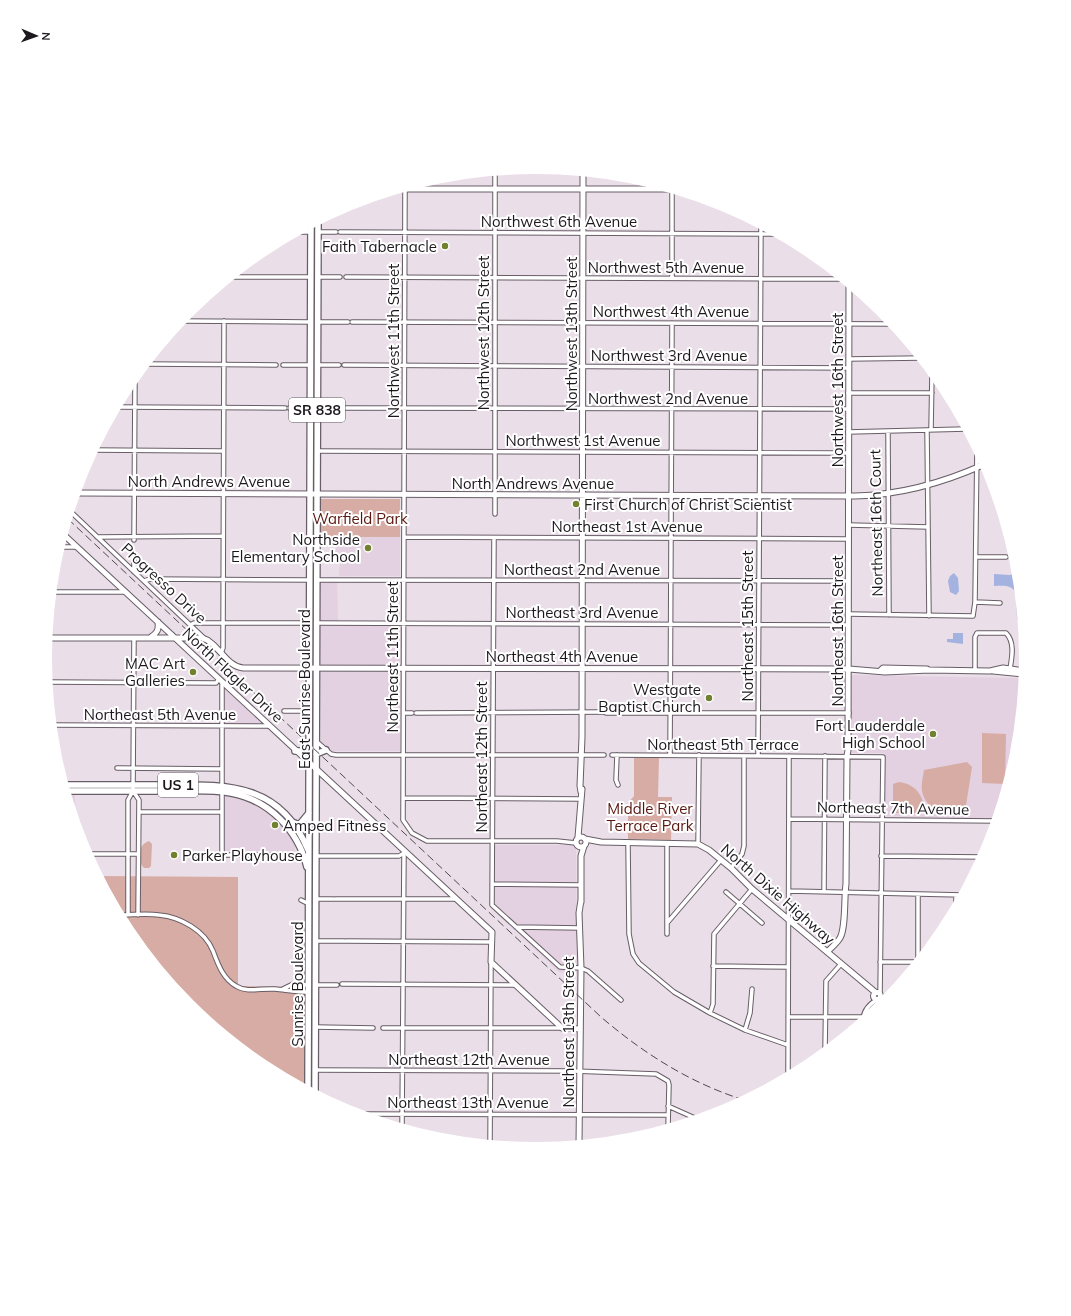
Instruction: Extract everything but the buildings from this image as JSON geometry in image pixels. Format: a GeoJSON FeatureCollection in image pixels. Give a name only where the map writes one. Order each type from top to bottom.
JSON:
{"type":"FeatureCollection","features":[{"type":"Feature","properties":{"kind":"main road","name":"SR 838"},"geometry":{"type":"LineString","coordinates":[[314,494],[317,451],[318,226]]}},
{"type":"Feature","properties":{"kind":"main road","name":"SR 838"},"geometry":{"type":"LineString","coordinates":[[311,232],[310,408],[314,494]]}},
{"type":"Feature","properties":{"kind":"main road"},"geometry":{"type":"LineString","coordinates":[[310,277],[316,280],[318,286]]}},
{"type":"Feature","properties":{"kind":"main road"},"geometry":{"type":"LineString","coordinates":[[310,396],[314,406],[317,407]]}},
{"type":"Feature","properties":{"kind":"main road","name":"East Sunrise Boulevard"},"geometry":{"type":"LineString","coordinates":[[309,878],[309,580],[314,494]]}},
{"type":"Feature","properties":{"kind":"main road","name":"East Sunrise Boulevard"},"geometry":{"type":"LineString","coordinates":[[314,494],[316,580],[316,885]]}},
{"type":"Feature","properties":{"kind":"main road"},"geometry":{"type":"LineString","coordinates":[[310,569],[316,580]]}},
{"type":"Feature","properties":{"kind":"main road"},"geometry":{"type":"LineString","coordinates":[[309,580],[313,581],[316,589]]}},
{"type":"Feature","properties":{"kind":"main road"},"geometry":{"type":"LineString","coordinates":[[310,731],[316,741]]}},
{"type":"Feature","properties":{"kind":"main road"},"geometry":{"type":"LineString","coordinates":[[295,751],[305,751],[310,748]]}},
{"type":"Feature","properties":{"kind":"main road"},"geometry":{"type":"LineString","coordinates":[[316,754],[326,750]]}},
{"type":"Feature","properties":{"kind":"main road","name":"US 1"},"geometry":{"type":"LineString","coordinates":[[69,785],[222,792],[244,797],[258,803],[274,813],[283,822],[299,844],[305,860],[309,878]]}},
{"type":"Feature","properties":{"kind":"main road","name":"US 1"},"geometry":{"type":"LineString","coordinates":[[71,791],[222,786],[244,790],[263,798],[278,808],[301,835],[309,853]]}},
{"type":"Feature","properties":{"kind":"main road"},"geometry":{"type":"LineString","coordinates":[[291,822],[300,824],[310,813]]}},
{"type":"Feature","properties":{"kind":"main road"},"geometry":{"type":"LineString","coordinates":[[309,853],[316,885]]}},
{"type":"Feature","properties":{"kind":"main road","name":"Sunrise Boulevard"},"geometry":{"type":"LineString","coordinates":[[308,1084],[309,878]]}},
{"type":"Feature","properties":{"kind":"main road","name":"Sunrise Boulevard"},"geometry":{"type":"LineString","coordinates":[[315,1088],[316,885]]}},
{"type":"Feature","properties":{"kind":"main road"},"geometry":{"type":"LineString","coordinates":[[309,942],[316,951]]}},
{"type":"Feature","properties":{"kind":"main road"},"geometry":{"type":"LineString","coordinates":[[308,985],[316,995]]}},
{"type":"Feature","properties":{"kind":"main road"},"geometry":{"type":"LineString","coordinates":[[308,1059],[315,1070]]}},
{"type":"Feature","properties":{"kind":"street","name":"Northwest 12th Street"},"geometry":{"type":"LineString","coordinates":[[494,494],[495,177]]}},
{"type":"Feature","properties":{"kind":"street","name":"Northwest 13th Street"},"geometry":{"type":"LineString","coordinates":[[583,178],[583,323],[581,367],[583,409],[583,495]]}},
{"type":"Feature","properties":{"kind":"street"},"geometry":{"type":"LineString","coordinates":[[423,188],[652,189]]}},
{"type":"Feature","properties":{"kind":"street","name":"Northwest 11th Street"},"geometry":{"type":"LineString","coordinates":[[405,192],[405,495]]}},
{"type":"Feature","properties":{"kind":"street"},"geometry":{"type":"LineString","coordinates":[[672,194],[672,278]]}},
{"type":"Feature","properties":{"kind":"street","name":"Northeast 15th Street"},"geometry":{"type":"LineString","coordinates":[[758,756],[761,367],[760,230]]}},
{"type":"Feature","properties":{"kind":"street","name":"Northwest 6th Avenue"},"geometry":{"type":"LineString","coordinates":[[318,232],[768,234]]}},
{"type":"Feature","properties":{"kind":"street"},"geometry":{"type":"LineString","coordinates":[[237,277],[310,277]]}},
{"type":"Feature","properties":{"kind":"street"},"geometry":{"type":"LineString","coordinates":[[318,277],[340,277]]}},
{"type":"Feature","properties":{"kind":"street","name":"Northwest 5th Avenue"},"geometry":{"type":"LineString","coordinates":[[346,277],[836,279]]}},
{"type":"Feature","properties":{"kind":"street","name":"Northwest 16th Street"},"geometry":{"type":"LineString","coordinates":[[849,290],[849,496]]}},
{"type":"Feature","properties":{"kind":"street"},"geometry":{"type":"LineString","coordinates":[[189,321],[310,322]]}},
{"type":"Feature","properties":{"kind":"street"},"geometry":{"type":"LineString","coordinates":[[221,653],[223,648],[222,579],[224,493],[224,321]]}},
{"type":"Feature","properties":{"kind":"street","name":"Northwest 4th Avenue"},"geometry":{"type":"LineString","coordinates":[[318,322],[495,321],[583,323],[885,324]]}},
{"type":"Feature","properties":{"kind":"street"},"geometry":{"type":"LineString","coordinates":[[670,755],[672,323]]}},
{"type":"Feature","properties":{"kind":"street"},"geometry":{"type":"LineString","coordinates":[[849,359],[914,358]]}},
{"type":"Feature","properties":{"kind":"street"},"geometry":{"type":"LineString","coordinates":[[152,364],[276,365]]}},
{"type":"Feature","properties":{"kind":"street"},"geometry":{"type":"LineString","coordinates":[[283,365],[310,365]]}},
{"type":"Feature","properties":{"kind":"street"},"geometry":{"type":"LineString","coordinates":[[318,365],[339,365]]}},
{"type":"Feature","properties":{"kind":"street","name":"Northwest 3rd Avenue"},"geometry":{"type":"LineString","coordinates":[[344,365],[849,368]]}},
{"type":"Feature","properties":{"kind":"street"},"geometry":{"type":"LineString","coordinates":[[929,616],[928,487],[932,381]]}},
{"type":"Feature","properties":{"kind":"street"},"geometry":{"type":"LineString","coordinates":[[134,538],[135,386]]}},
{"type":"Feature","properties":{"kind":"street"},"geometry":{"type":"LineString","coordinates":[[848,393],[932,393]]}},
{"type":"Feature","properties":{"kind":"street"},"geometry":{"type":"LineString","coordinates":[[122,407],[310,408]]}},
{"type":"Feature","properties":{"kind":"street"},"geometry":{"type":"LineString","coordinates":[[317,407],[336,408]]}},
{"type":"Feature","properties":{"kind":"street","name":"Northwest 2nd Avenue"},"geometry":{"type":"LineString","coordinates":[[343,408],[848,410]]}},
{"type":"Feature","properties":{"kind":"street"},"geometry":{"type":"LineString","coordinates":[[848,432],[961,429]]}},
{"type":"Feature","properties":{"kind":"street","name":"Northeast 16th Court"},"geometry":{"type":"LineString","coordinates":[[888,432],[889,615]]}},
{"type":"Feature","properties":{"kind":"street"},"geometry":{"type":"LineString","coordinates":[[99,450],[223,450]]}},
{"type":"Feature","properties":{"kind":"street","name":"Northwest 1st Avenue"},"geometry":{"type":"LineString","coordinates":[[317,451],[848,453]]}},
{"type":"Feature","properties":{"kind":"street"},"geometry":{"type":"LineString","coordinates":[[848,614],[973,616],[975,602],[977,462]]}},
{"type":"Feature","properties":{"kind":"street","name":"North Andrews Avenue"},"geometry":{"type":"LineString","coordinates":[[82,493],[849,496],[888,494],[928,487],[977,468]]}},
{"type":"Feature","properties":{"kind":"street"},"geometry":{"type":"LineString","coordinates":[[494,494],[494,514]]}},
{"type":"Feature","properties":{"kind":"street","name":"Northeast 11th Street"},"geometry":{"type":"LineString","coordinates":[[405,495],[403,820],[412,833],[427,841],[492,841]]}},
{"type":"Feature","properties":{"kind":"street","name":"Northeast 13th Street"},"geometry":{"type":"LineString","coordinates":[[579,1139],[582,914],[580,786],[582,712],[583,495]]}},
{"type":"Feature","properties":{"kind":"street","name":"Northeast 16th Street"},"geometry":{"type":"LineString","coordinates":[[827,952],[840,937],[843,931],[849,713],[849,496]]}},
{"type":"Feature","properties":{"kind":"street","name":"Progresso Drive"},"geometry":{"type":"LineString","coordinates":[[74,515],[190,625],[232,663],[242,668]]}},
{"type":"Feature","properties":{"kind":"street"},"geometry":{"type":"LineString","coordinates":[[849,525],[928,527]]}},
{"type":"Feature","properties":{"kind":"street"},"geometry":{"type":"LineString","coordinates":[[97,537],[134,538],[223,536]]}},
{"type":"Feature","properties":{"kind":"street","name":"Northeast 1st Avenue"},"geometry":{"type":"LineString","coordinates":[[405,537],[849,539]]}},
{"type":"Feature","properties":{"kind":"street","name":"North Flagler Drive"},"geometry":{"type":"LineString","coordinates":[[67,538],[404,853],[492,932],[492,942]]}},
{"type":"Feature","properties":{"kind":"street","name":"Northeast 12th Street"},"geometry":{"type":"LineString","coordinates":[[494,538],[492,905],[516,927]]}},
{"type":"Feature","properties":{"kind":"street"},"geometry":{"type":"LineString","coordinates":[[65,547],[76,547]]}},
{"type":"Feature","properties":{"kind":"street"},"geometry":{"type":"LineString","coordinates":[[134,556],[134,572]]}},
{"type":"Feature","properties":{"kind":"street"},"geometry":{"type":"LineString","coordinates":[[976,557],[1006,557]]}},
{"type":"Feature","properties":{"kind":"street"},"geometry":{"type":"LineString","coordinates":[[144,581],[150,579],[309,580]]}},
{"type":"Feature","properties":{"kind":"street","name":"Northeast 2nd Avenue"},"geometry":{"type":"LineString","coordinates":[[316,580],[848,581]]}},
{"type":"Feature","properties":{"kind":"street"},"geometry":{"type":"LineString","coordinates":[[56,592],[126,592]]}},
{"type":"Feature","properties":{"kind":"street"},"geometry":{"type":"LineString","coordinates":[[975,602],[1000,603]]}},
{"type":"Feature","properties":{"kind":"street"},"geometry":{"type":"LineString","coordinates":[[150,638],[159,628],[158,622]]}},
{"type":"Feature","properties":{"kind":"street"},"geometry":{"type":"LineString","coordinates":[[190,625],[194,623],[309,623]]}},
{"type":"Feature","properties":{"kind":"street","name":"Northeast 3rd Avenue"},"geometry":{"type":"LineString","coordinates":[[316,623],[848,625]]}},
{"type":"Feature","properties":{"kind":"street"},"geometry":{"type":"LineString","coordinates":[[975,671],[975,637],[977,633],[985,632],[1006,633],[1008,635],[1012,646],[1010,669]]}},
{"type":"Feature","properties":{"kind":"street"},"geometry":{"type":"LineString","coordinates":[[53,638],[206,639]]}},
{"type":"Feature","properties":{"kind":"street"},"geometry":{"type":"LineString","coordinates":[[134,638],[134,768],[133,788],[128,800],[128,915],[159,914],[170,917],[192,927],[203,936],[212,949],[221,971],[227,980],[236,987],[248,990],[283,989],[308,992]]}},
{"type":"Feature","properties":{"kind":"street","name":"Northeast 4th Avenue"},"geometry":{"type":"LineString","coordinates":[[242,668],[493,667],[880,670],[884,668],[924,668],[929,670],[1019,670]]}},
{"type":"Feature","properties":{"kind":"street"},"geometry":{"type":"LineString","coordinates":[[990,671],[1019,674]]}},
{"type":"Feature","properties":{"kind":"street"},"geometry":{"type":"LineString","coordinates":[[53,682],[216,683],[221,681],[222,855]]}},
{"type":"Feature","properties":{"kind":"street"},"geometry":{"type":"LineString","coordinates":[[284,711],[310,711]]}},
{"type":"Feature","properties":{"kind":"street"},"geometry":{"type":"LineString","coordinates":[[404,713],[849,713]]}},
{"type":"Feature","properties":{"kind":"street","name":"Northeast 5th Avenue"},"geometry":{"type":"LineString","coordinates":[[57,725],[269,726]]}},
{"type":"Feature","properties":{"kind":"street"},"geometry":{"type":"LineString","coordinates":[[316,741],[326,750],[336,755],[604,755]]}},
{"type":"Feature","properties":{"kind":"street","name":"Northeast 5th Terrace"},"geometry":{"type":"LineString","coordinates":[[618,785],[616,780],[614,755],[883,756],[882,819]]}},
{"type":"Feature","properties":{"kind":"street"},"geometry":{"type":"LineString","coordinates":[[492,841],[698,844],[699,755]]}},
{"type":"Feature","properties":{"kind":"street"},"geometry":{"type":"LineString","coordinates":[[731,868],[742,854],[744,846],[744,756]]}},
{"type":"Feature","properties":{"kind":"street"},"geometry":{"type":"LineString","coordinates":[[788,1070],[790,756]]}},
{"type":"Feature","properties":{"kind":"street"},"geometry":{"type":"LineString","coordinates":[[824,892],[825,756]]}},
{"type":"Feature","properties":{"kind":"street"},"geometry":{"type":"LineString","coordinates":[[116,768],[222,769]]}},
{"type":"Feature","properties":{"kind":"street"},"geometry":{"type":"LineString","coordinates":[[133,788],[139,800],[138,915]]}},
{"type":"Feature","properties":{"kind":"street"},"geometry":{"type":"LineString","coordinates":[[403,798],[581,799]]}},
{"type":"Feature","properties":{"kind":"street"},"geometry":{"type":"LineString","coordinates":[[139,812],[222,812]]}},
{"type":"Feature","properties":{"kind":"street","name":"Northeast 7th Avenue"},"geometry":{"type":"LineString","coordinates":[[789,819],[990,821]]}},
{"type":"Feature","properties":{"kind":"street"},"geometry":{"type":"LineString","coordinates":[[864,1013],[878,998],[880,987],[882,819]]}},
{"type":"Feature","properties":{"kind":"street"},"geometry":{"type":"LineString","coordinates":[[628,843],[629,934],[631,947],[639,963],[674,992],[710,1013],[745,1030],[788,1045]]}},
{"type":"Feature","properties":{"kind":"street"},"geometry":{"type":"LineString","coordinates":[[667,843],[667,934]]}},
{"type":"Feature","properties":{"kind":"street","name":"North Dixie Highway"},"geometry":{"type":"LineString","coordinates":[[698,844],[731,868],[752,889],[841,964],[878,998]]}},
{"type":"Feature","properties":{"kind":"street"},"geometry":{"type":"LineString","coordinates":[[317,856],[399,856],[404,853]]}},
{"type":"Feature","properties":{"kind":"street"},"geometry":{"type":"LineString","coordinates":[[402,1123],[404,853]]}},
{"type":"Feature","properties":{"kind":"street"},"geometry":{"type":"LineString","coordinates":[[94,854],[138,854]]}},
{"type":"Feature","properties":{"kind":"street"},"geometry":{"type":"LineString","coordinates":[[193,855],[270,856]]}},
{"type":"Feature","properties":{"kind":"street"},"geometry":{"type":"LineString","coordinates":[[881,856],[976,857]]}},
{"type":"Feature","properties":{"kind":"street"},"geometry":{"type":"LineString","coordinates":[[667,923],[721,860]]}},
{"type":"Feature","properties":{"kind":"street"},"geometry":{"type":"LineString","coordinates":[[492,884],[581,883]]}},
{"type":"Feature","properties":{"kind":"street"},"geometry":{"type":"LineString","coordinates":[[710,1013],[713,1004],[714,934],[741,904],[752,889]]}},
{"type":"Feature","properties":{"kind":"street"},"geometry":{"type":"LineString","coordinates":[[789,891],[956,895]]}},
{"type":"Feature","properties":{"kind":"street"},"geometry":{"type":"LineString","coordinates":[[726,892],[762,923]]}},
{"type":"Feature","properties":{"kind":"street"},"geometry":{"type":"LineString","coordinates":[[917,954],[918,894]]}},
{"type":"Feature","properties":{"kind":"street"},"geometry":{"type":"LineString","coordinates":[[316,899],[455,899]]}},
{"type":"Feature","properties":{"kind":"street"},"geometry":{"type":"LineString","coordinates":[[301,900],[309,902]]}},
{"type":"Feature","properties":{"kind":"street"},"geometry":{"type":"LineString","coordinates":[[516,927],[581,928]]}},
{"type":"Feature","properties":{"kind":"street"},"geometry":{"type":"LineString","coordinates":[[516,927],[560,967],[581,968],[588,971],[621,1000]]}},
{"type":"Feature","properties":{"kind":"street"},"geometry":{"type":"LineString","coordinates":[[316,941],[492,942],[490,1139]]}},
{"type":"Feature","properties":{"kind":"street"},"geometry":{"type":"LineString","coordinates":[[492,962],[562,1028]]}},
{"type":"Feature","properties":{"kind":"street"},"geometry":{"type":"LineString","coordinates":[[880,962],[911,962]]}},
{"type":"Feature","properties":{"kind":"street"},"geometry":{"type":"LineString","coordinates":[[825,1045],[826,981],[841,964]]}},
{"type":"Feature","properties":{"kind":"street"},"geometry":{"type":"LineString","coordinates":[[713,966],[788,967]]}},
{"type":"Feature","properties":{"kind":"street"},"geometry":{"type":"LineString","coordinates":[[283,989],[293,984],[308,985]]}},
{"type":"Feature","properties":{"kind":"street"},"geometry":{"type":"LineString","coordinates":[[316,985],[516,985]]}},
{"type":"Feature","properties":{"kind":"street"},"geometry":{"type":"LineString","coordinates":[[745,1030],[750,1013],[752,989]]}},
{"type":"Feature","properties":{"kind":"street"},"geometry":{"type":"LineString","coordinates":[[788,1017],[857,1019]]}},
{"type":"Feature","properties":{"kind":"street"},"geometry":{"type":"LineString","coordinates":[[315,1027],[373,1028]]}},
{"type":"Feature","properties":{"kind":"street"},"geometry":{"type":"LineString","coordinates":[[383,1028],[580,1029]]}},
{"type":"Feature","properties":{"kind":"street","name":"Northeast 12th Avenue"},"geometry":{"type":"LineString","coordinates":[[315,1070],[651,1074],[662,1076],[668,1081],[668,1106]]}},
{"type":"Feature","properties":{"kind":"street"},"geometry":{"type":"LineString","coordinates":[[668,1123],[668,1106],[691,1116]]}},
{"type":"Feature","properties":{"kind":"street","name":"Northeast 13th Avenue"},"geometry":{"type":"LineString","coordinates":[[375,1114],[668,1116]]}},
{"type":"Feature","properties":{"kind":"shaded area","name":"Northside Elementary School"},"geometry":{"type":"Polygon","coordinates":[[[336,537],[400,537],[400,576],[339,576],[340,559],[336,559],[336,537]]]}},
{"type":"Feature","properties":{"kind":"shaded area"},"geometry":{"type":"Polygon","coordinates":[[[320,582],[337,582],[338,625],[401,626],[400,751],[333,751],[321,743],[320,582]]]}},
{"type":"Feature","properties":{"kind":"shaded area","name":"Fort Lauderdale High School"},"geometry":{"type":"Polygon","coordinates":[[[851,675],[1018,678],[1015,721],[1010,752],[1003,783],[991,819],[885,816],[885,753],[851,753],[851,675]]]}},
{"type":"Feature","properties":{"kind":"shaded area"},"geometry":{"type":"Polygon","coordinates":[[[224,686],[263,724],[224,724],[224,686]]]}},
{"type":"Feature","properties":{"kind":"shaded area"},"geometry":{"type":"Polygon","coordinates":[[[71,793],[75,793],[75,804],[71,793]]]}},
{"type":"Feature","properties":{"kind":"shaded area"},"geometry":{"type":"Polygon","coordinates":[[[224,795],[249,802],[274,817],[295,843],[295,854],[224,851],[224,795]]]}},
{"type":"Feature","properties":{"kind":"shaded area"},"geometry":{"type":"Polygon","coordinates":[[[494,845],[574,845],[576,848],[577,974],[559,972],[493,910],[494,845]]]}},
{"type":"Feature","properties":{"kind":"green space","name":"Warfield Park"},"geometry":{"type":"Polygon","coordinates":[[[321,499],[400,499],[400,537],[320,537],[321,499]]]}},
{"type":"Feature","properties":{"kind":"green space"},"geometry":{"type":"Polygon","coordinates":[[[982,733],[1006,734],[1005,773],[1003,784],[982,783],[982,733]]]}},
{"type":"Feature","properties":{"kind":"green space","name":"Middle River Terrace Park"},"geometry":{"type":"Polygon","coordinates":[[[659,757],[658,797],[672,797],[671,840],[628,839],[628,803],[634,796],[634,758],[659,757]]]}},
{"type":"Feature","properties":{"kind":"green space"},"geometry":{"type":"Polygon","coordinates":[[[967,762],[972,767],[965,812],[959,815],[952,815],[939,812],[928,803],[924,797],[922,783],[924,770],[967,762]]]}},
{"type":"Feature","properties":{"kind":"green space"},"geometry":{"type":"Polygon","coordinates":[[[899,782],[915,788],[923,802],[924,813],[895,813],[893,810],[893,784],[899,782]]]}},
{"type":"Feature","properties":{"kind":"green space"},"geometry":{"type":"Polygon","coordinates":[[[149,841],[152,844],[151,866],[149,868],[144,868],[141,865],[139,853],[142,846],[149,841]]]}},
{"type":"Feature","properties":{"kind":"green space"},"geometry":{"type":"Polygon","coordinates":[[[104,876],[238,877],[238,986],[305,987],[305,1083],[241,1042],[194,1000],[172,977],[133,927],[104,876]]]}},
{"type":"Feature","properties":{"kind":"water"},"geometry":{"type":"Polygon","coordinates":[[[954,573],[958,578],[959,591],[956,595],[950,592],[948,581],[950,576],[954,573]]]}},
{"type":"Feature","properties":{"kind":"water"},"geometry":{"type":"Polygon","coordinates":[[[994,574],[1012,574],[1014,590],[1009,587],[994,586],[994,574]]]}},
{"type":"Feature","properties":{"kind":"water"},"geometry":{"type":"Polygon","coordinates":[[[953,633],[963,633],[963,644],[947,642],[947,639],[953,639],[953,633]]]}},
{"type":"Feature","properties":{"kind":"railway"},"geometry":{"type":"LineString","coordinates":[[72,522],[601,1017],[633,1043],[668,1066],[705,1085],[737,1098]]}},
{"type":"Feature","properties":{"kind":"place","name":"Faith Tabernacle"},"geometry":{"type":"Point","coordinates":[445,246]}},
{"type":"Feature","properties":{"kind":"place","name":"First Church of Christ Scientist"},"geometry":{"type":"Point","coordinates":[576,504]}},
{"type":"Feature","properties":{"kind":"place","name":"Northside Elementary School"},"geometry":{"type":"Point","coordinates":[368,548]}},
{"type":"Feature","properties":{"kind":"place","name":"MAC Art Galleries"},"geometry":{"type":"Point","coordinates":[193,672]}},
{"type":"Feature","properties":{"kind":"place","name":"Westgate Baptist Church"},"geometry":{"type":"Point","coordinates":[709,698]}},
{"type":"Feature","properties":{"kind":"place","name":"Fort Lauderdale High School"},"geometry":{"type":"Point","coordinates":[933,734]}},
{"type":"Feature","properties":{"kind":"place","name":"Amped Fitness"},"geometry":{"type":"Point","coordinates":[275,825]}},
{"type":"Feature","properties":{"kind":"place","name":"Parker Playhouse"},"geometry":{"type":"Point","coordinates":[174,855]}}]}
